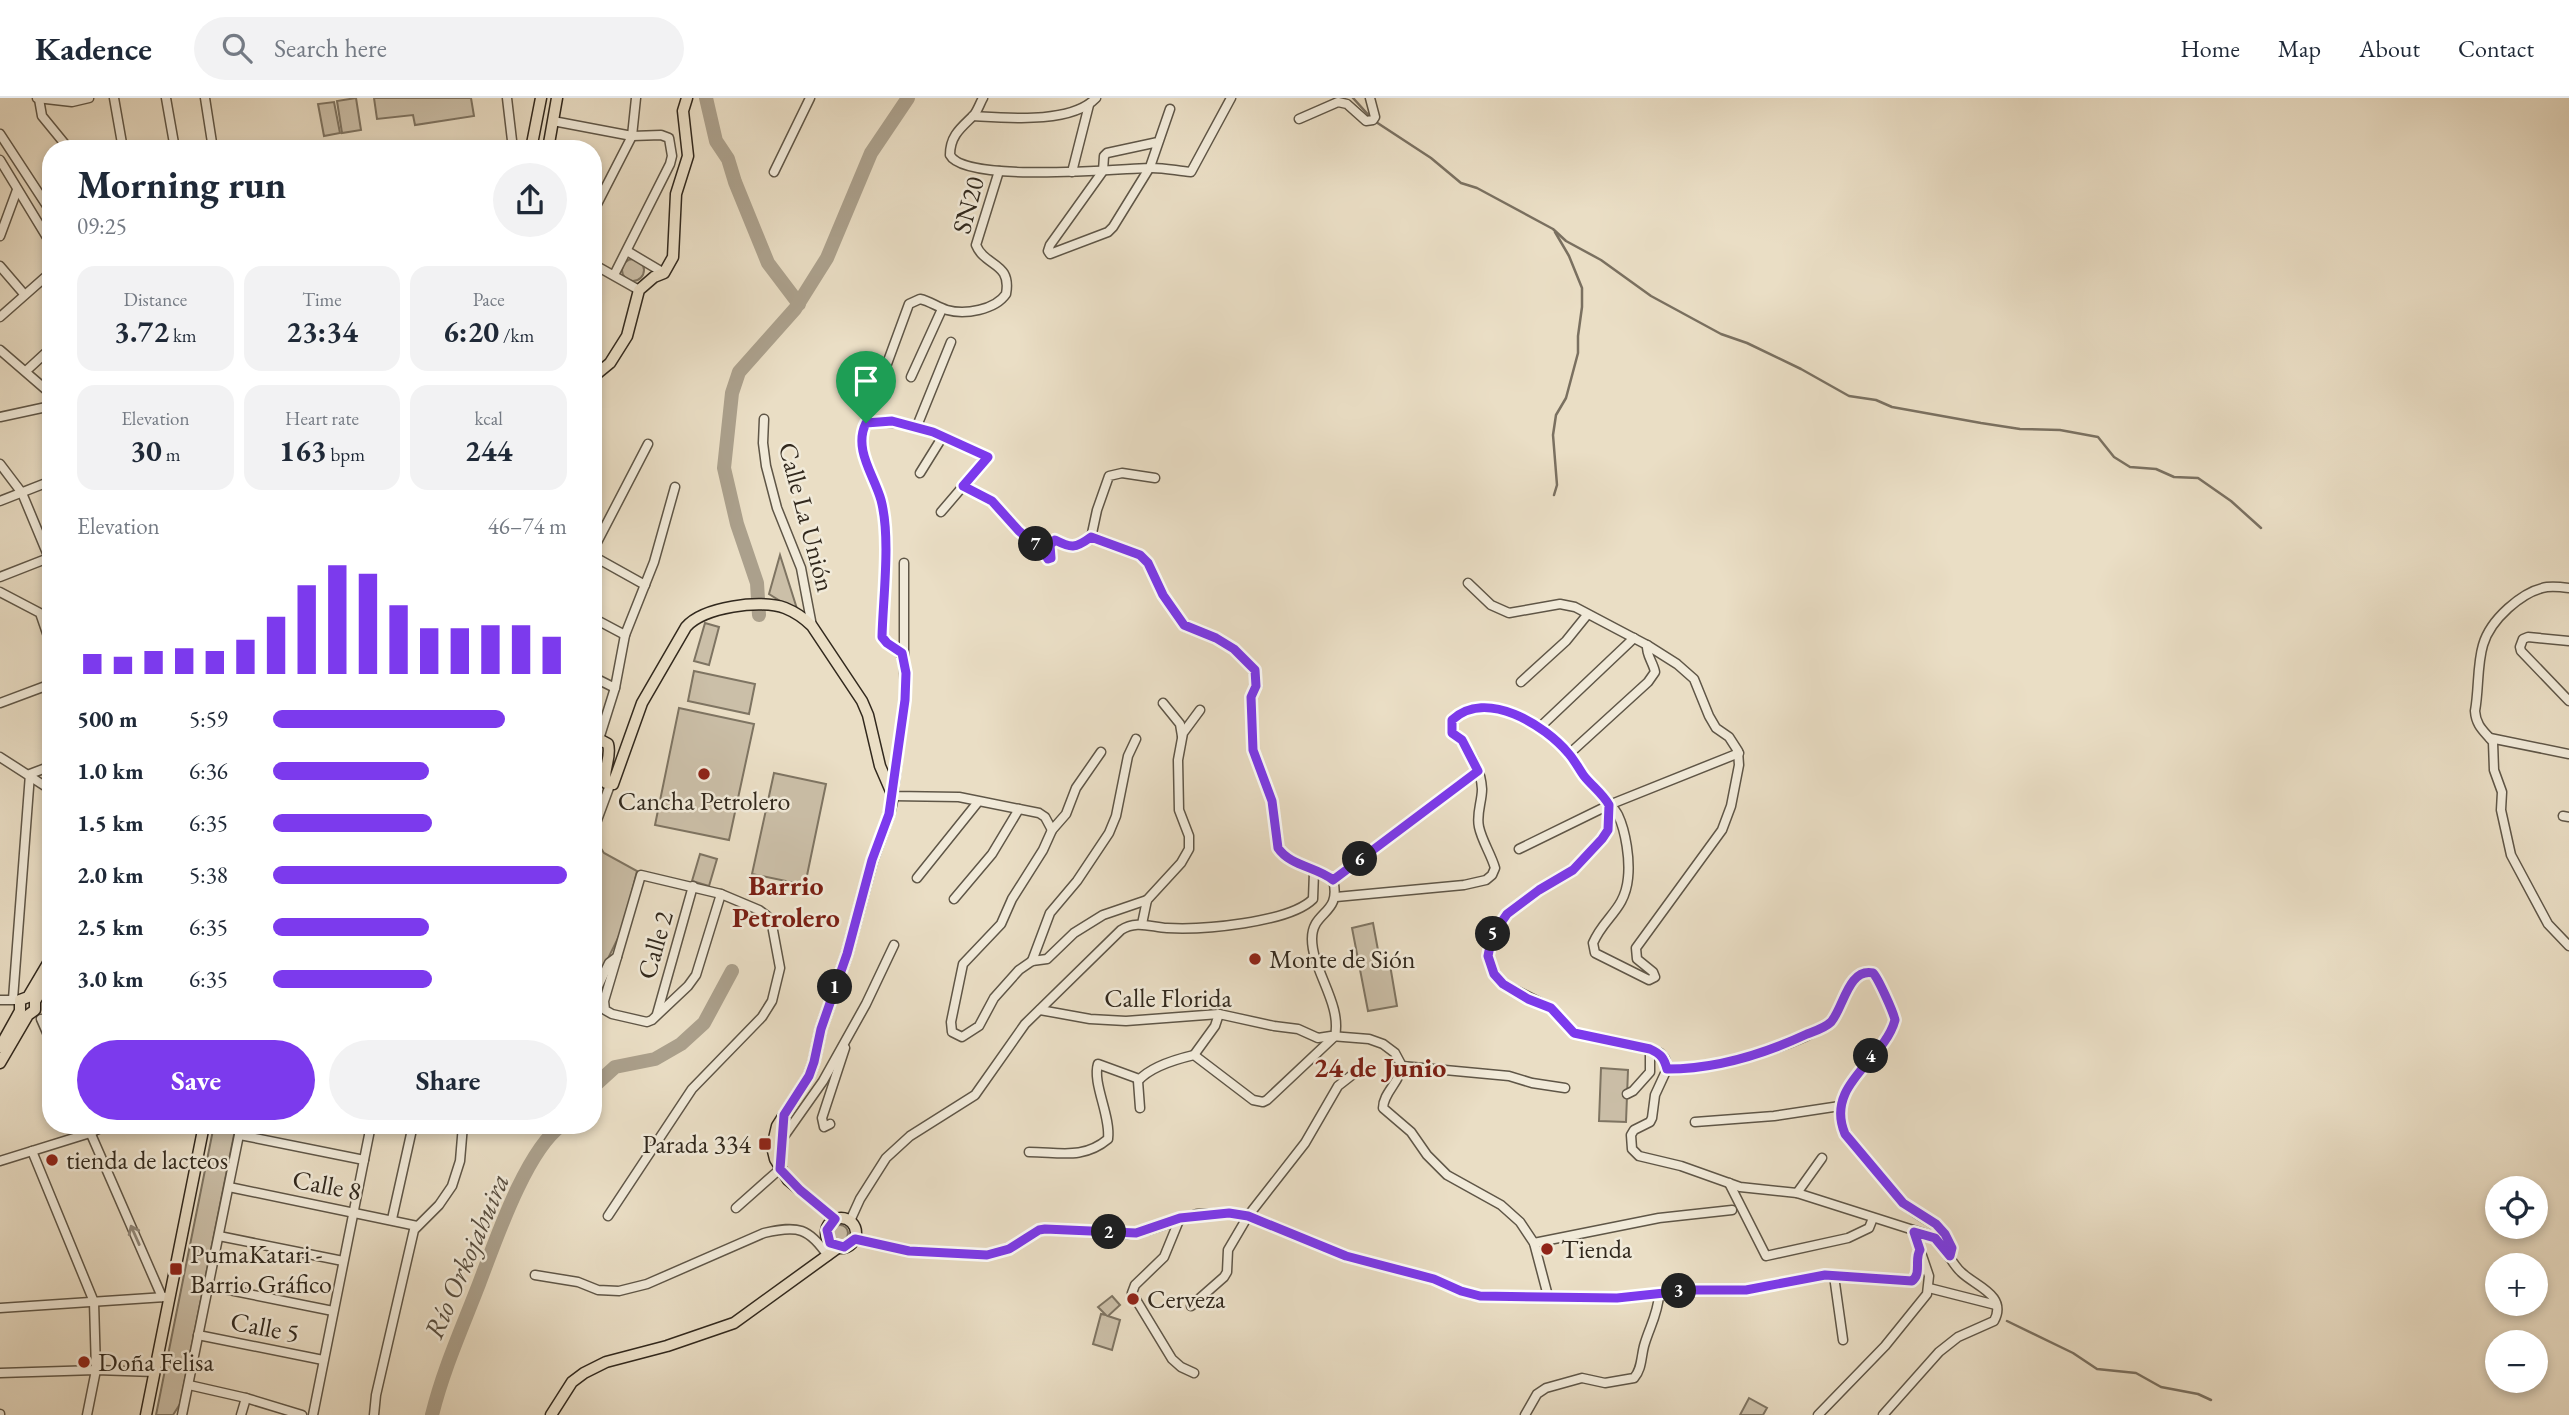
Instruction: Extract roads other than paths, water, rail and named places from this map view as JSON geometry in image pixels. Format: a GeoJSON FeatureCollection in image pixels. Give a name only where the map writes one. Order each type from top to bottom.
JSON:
{"type":"FeatureCollection","features":[{"type":"Feature","properties":{"kind":"main road"},"geometry":{"type":"LineString","coordinates":[[533,140],[541,98]]}},
{"type":"Feature","properties":{"kind":"main road"},"geometry":{"type":"LineString","coordinates":[[550,140],[557,98]]}},
{"type":"Feature","properties":{"kind":"main road"},"geometry":{"type":"LineString","coordinates":[[602,370],[611,363],[627,336],[639,290],[654,277],[664,273],[675,251],[676,194],[688,156],[682,111],[687,98]]}},
{"type":"Feature","properties":{"kind":"main road"},"geometry":{"type":"LineString","coordinates":[[538,119],[553,121]]}},
{"type":"Feature","properties":{"kind":"main road"},"geometry":{"type":"LineString","coordinates":[[602,742],[609,747],[610,758],[604,775],[610,785],[616,781],[642,703],[687,627],[702,616],[750,604],[771,604],[801,616],[812,626],[862,701],[883,774],[893,796],[872,860],[847,954],[821,1029],[814,1062],[809,1076],[784,1115],[778,1142],[780,1167],[800,1190],[835,1219]]}},
{"type":"Feature","properties":{"kind":"main road"},"geometry":{"type":"LineString","coordinates":[[0,1063],[42,976]]}},
{"type":"Feature","properties":{"kind":"main road"},"geometry":{"type":"LineString","coordinates":[[0,1047],[42,987]]}},
{"type":"Feature","properties":{"kind":"main road"},"geometry":{"type":"LineString","coordinates":[[146,1415],[167,1296],[202,1134]]}},
{"type":"Feature","properties":{"kind":"main road"},"geometry":{"type":"LineString","coordinates":[[835,1219],[850,1221],[856,1229],[855,1239],[848,1246],[839,1247],[830,1243],[826,1234],[828,1225],[835,1219]]}},
{"type":"Feature","properties":{"kind":"main road"},"geometry":{"type":"LineString","coordinates":[[551,1415],[572,1382],[584,1373],[606,1362],[734,1324],[839,1247]]}},
{"type":"Feature","properties":{"kind":"street"},"geometry":{"type":"LineString","coordinates":[[62,140],[42,116],[38,99],[72,102],[89,98]]}},
{"type":"Feature","properties":{"kind":"street"},"geometry":{"type":"LineString","coordinates":[[114,98],[121,140]]}},
{"type":"Feature","properties":{"kind":"street"},"geometry":{"type":"LineString","coordinates":[[166,98],[173,140]]}},
{"type":"Feature","properties":{"kind":"street"},"geometry":{"type":"LineString","coordinates":[[205,98],[212,140]]}},
{"type":"Feature","properties":{"kind":"street"},"geometry":{"type":"LineString","coordinates":[[508,98],[512,140]]}},
{"type":"Feature","properties":{"kind":"street"},"geometry":{"type":"LineString","coordinates":[[602,194],[632,136],[636,98]]}},
{"type":"Feature","properties":{"kind":"street"},"geometry":{"type":"LineString","coordinates":[[774,172],[810,98]]}},
{"type":"Feature","properties":{"kind":"street"},"geometry":{"type":"LineString","coordinates":[[983,98],[973,116],[959,128],[950,147],[950,155],[957,162],[999,171],[1072,172],[1150,167],[1191,172],[1231,98]]}},
{"type":"Feature","properties":{"kind":"street"},"geometry":{"type":"LineString","coordinates":[[973,116],[1029,117],[1080,110],[1096,98]]}},
{"type":"Feature","properties":{"kind":"street"},"geometry":{"type":"LineString","coordinates":[[1299,119],[1338,102],[1347,104],[1361,118],[1371,121],[1375,117],[1370,98]]}},
{"type":"Feature","properties":{"kind":"street"},"geometry":{"type":"LineString","coordinates":[[1072,172],[1089,105]]}},
{"type":"Feature","properties":{"kind":"street"},"geometry":{"type":"LineString","coordinates":[[1158,142],[1107,153],[1102,172],[1048,248],[1050,254],[1108,232],[1113,227],[1150,167],[1170,109]]}},
{"type":"Feature","properties":{"kind":"street"},"geometry":{"type":"LineString","coordinates":[[553,121],[632,136],[661,135],[669,138],[672,156],[670,164],[614,275]]}},
{"type":"Feature","properties":{"kind":"street"},"geometry":{"type":"LineString","coordinates":[[0,134],[42,198]]}},
{"type":"Feature","properties":{"kind":"street"},"geometry":{"type":"LineString","coordinates":[[0,160],[42,230]]}},
{"type":"Feature","properties":{"kind":"street","name":"SN20"},"geometry":{"type":"LineString","coordinates":[[942,309],[962,312],[977,310],[995,304],[1006,294],[1007,277],[1002,269],[981,255],[976,245],[999,171]]}},
{"type":"Feature","properties":{"kind":"street"},"geometry":{"type":"LineString","coordinates":[[0,236],[17,190]]}},
{"type":"Feature","properties":{"kind":"street"},"geometry":{"type":"LineString","coordinates":[[627,251],[664,273]]}},
{"type":"Feature","properties":{"kind":"street"},"geometry":{"type":"LineString","coordinates":[[0,266],[24,294]]}},
{"type":"Feature","properties":{"kind":"street"},"geometry":{"type":"LineString","coordinates":[[602,269],[639,290]]}},
{"type":"Feature","properties":{"kind":"street"},"geometry":{"type":"LineString","coordinates":[[0,317],[42,279]]}},
{"type":"Feature","properties":{"kind":"street"},"geometry":{"type":"LineString","coordinates":[[904,659],[902,653],[882,637],[884,521],[881,499],[861,438],[909,303],[920,299],[942,309],[911,377]]}},
{"type":"Feature","properties":{"kind":"street"},"geometry":{"type":"LineString","coordinates":[[916,426],[951,342]]}},
{"type":"Feature","properties":{"kind":"street"},"geometry":{"type":"LineString","coordinates":[[0,350],[42,385]]}},
{"type":"Feature","properties":{"kind":"street"},"geometry":{"type":"LineString","coordinates":[[26,370],[42,356]]}},
{"type":"Feature","properties":{"kind":"street"},"geometry":{"type":"LineString","coordinates":[[0,417],[42,408]]}},
{"type":"Feature","properties":{"kind":"street","name":"Calle La Unión"},"geometry":{"type":"LineString","coordinates":[[764,419],[766,466],[777,508],[801,568],[812,626]]}},
{"type":"Feature","properties":{"kind":"street"},"geometry":{"type":"LineString","coordinates":[[866,423],[892,421],[916,426],[988,457],[941,512]]}},
{"type":"Feature","properties":{"kind":"street"},"geometry":{"type":"LineString","coordinates":[[920,473],[943,436]]}},
{"type":"Feature","properties":{"kind":"street"},"geometry":{"type":"LineString","coordinates":[[602,533],[648,444]]}},
{"type":"Feature","properties":{"kind":"street"},"geometry":{"type":"LineString","coordinates":[[0,464],[22,493],[42,539]]}},
{"type":"Feature","properties":{"kind":"street"},"geometry":{"type":"LineString","coordinates":[[963,486],[992,501],[1048,559],[1051,558],[1050,545],[1055,540],[1070,547],[1077,546],[1091,537],[1109,476],[1122,473],[1155,478]]}},
{"type":"Feature","properties":{"kind":"street"},"geometry":{"type":"LineString","coordinates":[[0,501],[42,485]]}},
{"type":"Feature","properties":{"kind":"street"},"geometry":{"type":"LineString","coordinates":[[602,722],[615,688],[625,635],[645,584],[675,487]]}},
{"type":"Feature","properties":{"kind":"street"},"geometry":{"type":"LineString","coordinates":[[1091,537],[1140,555],[1148,563],[1163,595],[1184,625],[1216,638],[1234,649],[1255,670],[1256,686],[1251,697],[1253,750],[1272,801],[1278,848],[1282,854],[1333,880],[1336,897],[1314,927],[1312,942],[1333,1011],[1335,1036],[1275,1094],[1263,1102],[1254,1100],[1194,1055]]}},
{"type":"Feature","properties":{"kind":"street"},"geometry":{"type":"LineString","coordinates":[[0,577],[42,561]]}},
{"type":"Feature","properties":{"kind":"street"},"geometry":{"type":"LineString","coordinates":[[602,561],[645,584]]}},
{"type":"Feature","properties":{"kind":"street"},"geometry":{"type":"LineString","coordinates":[[904,564],[905,700],[893,796],[942,796],[1038,813],[1045,817],[1052,830]]}},
{"type":"Feature","properties":{"kind":"street"},"geometry":{"type":"LineString","coordinates":[[1336,897],[1464,885],[1486,880],[1492,875],[1495,868],[1479,822],[1482,788],[1478,771],[1462,740],[1452,733],[1452,720],[1468,710],[1492,708],[1524,719],[1539,728],[1569,754],[1617,813],[1622,828],[1629,876],[1621,905],[1595,938],[1594,950],[1606,960],[1649,980],[1653,979],[1655,975],[1637,959],[1636,948],[1658,922],[1722,830],[1731,806],[1739,753],[1734,743],[1716,728],[1694,679],[1677,664],[1647,645],[1575,607],[1560,604],[1509,613],[1491,606],[1468,583]]}},
{"type":"Feature","properties":{"kind":"street"},"geometry":{"type":"LineString","coordinates":[[2569,588],[2545,587],[2533,592],[2497,620],[2487,634],[2482,648],[2475,711],[2475,719],[2481,732],[2490,738],[2569,754]]}},
{"type":"Feature","properties":{"kind":"street"},"geometry":{"type":"LineString","coordinates":[[0,592],[40,613],[42,619]]}},
{"type":"Feature","properties":{"kind":"street"},"geometry":{"type":"LineString","coordinates":[[1521,682],[1566,641],[1587,615]]}},
{"type":"Feature","properties":{"kind":"street"},"geometry":{"type":"LineString","coordinates":[[602,623],[625,635]]}},
{"type":"Feature","properties":{"kind":"street"},"geometry":{"type":"LineString","coordinates":[[2569,641],[2528,637],[2523,639],[2519,647],[2569,701]]}},
{"type":"Feature","properties":{"kind":"street"},"geometry":{"type":"LineString","coordinates":[[1539,728],[1634,638]]}},
{"type":"Feature","properties":{"kind":"street"},"geometry":{"type":"LineString","coordinates":[[1569,754],[1648,682],[1655,672],[1647,653],[1647,645]]}},
{"type":"Feature","properties":{"kind":"street"},"geometry":{"type":"LineString","coordinates":[[602,682],[615,688]]}},
{"type":"Feature","properties":{"kind":"street"},"geometry":{"type":"LineString","coordinates":[[0,703],[42,687]]}},
{"type":"Feature","properties":{"kind":"street"},"geometry":{"type":"LineString","coordinates":[[1032,961],[1047,960],[1074,933],[1103,915],[1147,900],[1181,863],[1189,849],[1189,835],[1178,801],[1177,772],[1182,736],[1180,723],[1163,703]]}},
{"type":"Feature","properties":{"kind":"street"},"geometry":{"type":"LineString","coordinates":[[1182,736],[1200,710]]}},
{"type":"Feature","properties":{"kind":"street"},"geometry":{"type":"LineString","coordinates":[[2490,738],[2493,742],[2494,771],[2502,792],[2501,810],[2511,855],[2548,924],[2569,946]]}},
{"type":"Feature","properties":{"kind":"street"},"geometry":{"type":"LineString","coordinates":[[1101,752],[1076,788],[1066,814],[1052,830],[1044,850],[1012,899],[1001,924],[963,964],[951,1022],[952,1032],[962,1037],[972,1033],[1000,991],[1032,961],[1050,913],[1077,881],[1110,833],[1128,756],[1136,739]]}},
{"type":"Feature","properties":{"kind":"street"},"geometry":{"type":"LineString","coordinates":[[1519,849],[1609,805],[1739,753]]}},
{"type":"Feature","properties":{"kind":"street"},"geometry":{"type":"LineString","coordinates":[[0,757],[42,783]]}},
{"type":"Feature","properties":{"kind":"street"},"geometry":{"type":"LineString","coordinates":[[30,774],[42,769]]}},
{"type":"Feature","properties":{"kind":"street"},"geometry":{"type":"LineString","coordinates":[[1333,880],[1478,771]]}},
{"type":"Feature","properties":{"kind":"street"},"geometry":{"type":"LineString","coordinates":[[30,774],[27,1006],[42,1028]]}},
{"type":"Feature","properties":{"kind":"street"},"geometry":{"type":"LineString","coordinates":[[602,807],[610,785]]}},
{"type":"Feature","properties":{"kind":"street"},"geometry":{"type":"LineString","coordinates":[[916,878],[978,802]]}},
{"type":"Feature","properties":{"kind":"street"},"geometry":{"type":"LineString","coordinates":[[1609,805],[1608,830],[1602,839],[1573,870],[1539,890],[1507,914],[1492,936],[1488,956],[1494,974],[1503,984],[1528,999],[1551,1008],[1574,1033],[1650,1049],[1660,1053],[1665,1059],[1667,1069],[1655,1095],[1652,1118],[1631,1135],[1632,1149],[1639,1156],[1681,1166],[1729,1183],[1762,1190],[1797,1193],[1938,1240],[1963,1274],[1989,1291],[1996,1305],[1997,1315],[1994,1321],[1958,1337],[1939,1352],[1884,1415]]}},
{"type":"Feature","properties":{"kind":"street"},"geometry":{"type":"LineString","coordinates":[[954,899],[992,854],[1019,809]]}},
{"type":"Feature","properties":{"kind":"street"},"geometry":{"type":"LineString","coordinates":[[850,1221],[860,1199],[886,1158],[911,1136],[975,1095],[1016,1035],[1121,930],[1127,926],[1142,924],[1165,928],[1203,927],[1280,916],[1306,906],[1313,899],[1314,872]]}},
{"type":"Feature","properties":{"kind":"street"},"geometry":{"type":"LineString","coordinates":[[608,1216],[692,1088],[762,1017],[778,986],[779,953],[767,916],[751,906],[721,894],[640,875],[604,1000],[605,1010],[647,1022],[688,986],[696,975],[721,894]]}},
{"type":"Feature","properties":{"kind":"street","name":"Calle 2"},"geometry":{"type":"LineString","coordinates":[[657,1016],[693,886]]}},
{"type":"Feature","properties":{"kind":"street"},"geometry":{"type":"LineString","coordinates":[[1142,924],[1147,900]]}},
{"type":"Feature","properties":{"kind":"street"},"geometry":{"type":"LineString","coordinates":[[778,1142],[823,1081],[866,1004],[894,945]]}},
{"type":"Feature","properties":{"kind":"street"},"geometry":{"type":"LineString","coordinates":[[602,978],[609,963],[617,957]]}},
{"type":"Feature","properties":{"kind":"street"},"geometry":{"type":"LineString","coordinates":[[1667,1069],[1689,1069],[1736,1060],[1791,1042],[1827,1025],[1855,979],[1861,974],[1873,973],[1891,1005],[1895,1020],[1887,1037],[1861,1068],[1840,1106],[1839,1116],[1845,1134],[1903,1203],[1936,1224],[1945,1234],[1952,1248],[1949,1256]]}},
{"type":"Feature","properties":{"kind":"street"},"geometry":{"type":"LineString","coordinates":[[0,1000],[42,1010]]}},
{"type":"Feature","properties":{"kind":"street","name":"Calle Florida"},"geometry":{"type":"LineString","coordinates":[[1040,1010],[1090,1019],[1126,1021],[1219,1014],[1298,1029],[1318,1038],[1335,1036],[1369,1039],[1383,1044],[1395,1053],[1402,1066]]}},
{"type":"Feature","properties":{"kind":"street"},"geometry":{"type":"LineString","coordinates":[[1029,1152],[1082,1153],[1096,1149],[1108,1139],[1107,1114],[1096,1071],[1098,1064],[1139,1079],[1160,1067],[1194,1055],[1215,1026],[1219,1014]]}},
{"type":"Feature","properties":{"kind":"street"},"geometry":{"type":"LineString","coordinates":[[830,1124],[824,1127],[822,1118],[841,1066],[848,1035]]}},
{"type":"Feature","properties":{"kind":"street"},"geometry":{"type":"LineString","coordinates":[[1627,1094],[1650,1072],[1650,1049]]}},
{"type":"Feature","properties":{"kind":"street"},"geometry":{"type":"LineString","coordinates":[[1548,1296],[1534,1242],[1510,1211],[1447,1175],[1427,1155],[1411,1132],[1386,1112],[1382,1104],[1399,1079],[1402,1066],[1509,1076],[1564,1088]]}},
{"type":"Feature","properties":{"kind":"street"},"geometry":{"type":"LineString","coordinates":[[1191,1306],[1224,1278],[1227,1272],[1228,1250],[1248,1216],[1306,1143],[1338,1086],[1361,1069]]}},
{"type":"Feature","properties":{"kind":"street"},"geometry":{"type":"LineString","coordinates":[[1139,1079],[1140,1108]]}},
{"type":"Feature","properties":{"kind":"street"},"geometry":{"type":"LineString","coordinates":[[1695,1122],[1785,1115],[1840,1106]]}},
{"type":"Feature","properties":{"kind":"street"},"geometry":{"type":"LineString","coordinates":[[0,1161],[75,1134]]}},
{"type":"Feature","properties":{"kind":"street"},"geometry":{"type":"LineString","coordinates":[[0,1308],[167,1296],[90,1134]]}},
{"type":"Feature","properties":{"kind":"street"},"geometry":{"type":"LineString","coordinates":[[180,1413],[189,1385],[240,1134]]}},
{"type":"Feature","properties":{"kind":"street"},"geometry":{"type":"LineString","coordinates":[[257,1134],[364,1160]]}},
{"type":"Feature","properties":{"kind":"street"},"geometry":{"type":"LineString","coordinates":[[313,1415],[369,1134]]}},
{"type":"Feature","properties":{"kind":"street"},"geometry":{"type":"LineString","coordinates":[[392,1219],[411,1134]]}},
{"type":"Feature","properties":{"kind":"street"},"geometry":{"type":"LineString","coordinates":[[374,1415],[376,1395],[417,1226],[431,1214],[452,1186],[460,1161],[462,1134]]}},
{"type":"Feature","properties":{"kind":"street"},"geometry":{"type":"LineString","coordinates":[[32,1151],[94,1301],[96,1370],[87,1415]]}},
{"type":"Feature","properties":{"kind":"street"},"geometry":{"type":"LineString","coordinates":[[1797,1193],[1822,1158]]}},
{"type":"Feature","properties":{"kind":"street"},"geometry":{"type":"LineString","coordinates":[[736,1208],[780,1167]]}},
{"type":"Feature","properties":{"kind":"street"},"geometry":{"type":"LineString","coordinates":[[1729,1183],[1766,1256],[1848,1238],[1869,1228],[1873,1218]]}},
{"type":"Feature","properties":{"kind":"street","name":"Calle 8"},"geometry":{"type":"LineString","coordinates":[[229,1187],[417,1226]]}},
{"type":"Feature","properties":{"kind":"street"},"geometry":{"type":"LineString","coordinates":[[1534,1242],[1659,1218],[1732,1210]]}},
{"type":"Feature","properties":{"kind":"street"},"geometry":{"type":"LineString","coordinates":[[855,1239],[909,1251],[987,1255],[1000,1253],[1039,1230],[1136,1233],[1180,1218],[1215,1213],[1248,1216],[1346,1256],[1434,1279],[1472,1295],[1617,1298],[1693,1290],[1746,1290],[1815,1276],[1912,1281],[1917,1273],[1917,1254],[1920,1250]]}},
{"type":"Feature","properties":{"kind":"street"},"geometry":{"type":"LineString","coordinates":[[1180,1218],[1164,1257],[1132,1290],[1133,1298],[1172,1359],[1194,1373]]}},
{"type":"Feature","properties":{"kind":"street"},"geometry":{"type":"LineString","coordinates":[[535,1275],[578,1282],[598,1290],[620,1291],[647,1284],[764,1233],[780,1229],[812,1234],[828,1256]]}},
{"type":"Feature","properties":{"kind":"street"},"geometry":{"type":"LineString","coordinates":[[1818,1415],[1885,1346],[1922,1301],[1929,1288],[1928,1276],[1914,1232]]}},
{"type":"Feature","properties":{"kind":"street"},"geometry":{"type":"LineString","coordinates":[[219,1236],[343,1261]]}},
{"type":"Feature","properties":{"kind":"street"},"geometry":{"type":"LineString","coordinates":[[1834,1276],[1843,1340]]}},
{"type":"Feature","properties":{"kind":"street"},"geometry":{"type":"LineString","coordinates":[[209,1286],[333,1311]]}},
{"type":"Feature","properties":{"kind":"street"},"geometry":{"type":"LineString","coordinates":[[1929,1288],[1996,1305]]}},
{"type":"Feature","properties":{"kind":"street"},"geometry":{"type":"LineString","coordinates":[[1525,1415],[1537,1394],[1546,1388],[1581,1378],[1605,1383],[1634,1378],[1640,1368],[1659,1295]]}},
{"type":"Feature","properties":{"kind":"street","name":"Calle 5"},"geometry":{"type":"LineString","coordinates":[[198,1335],[323,1360]]}},
{"type":"Feature","properties":{"kind":"street"},"geometry":{"type":"LineString","coordinates":[[0,1373],[96,1370],[155,1372]]}},
{"type":"Feature","properties":{"kind":"street"},"geometry":{"type":"LineString","coordinates":[[189,1385],[302,1415]]}},
{"type":"Feature","properties":{"kind":"street"},"geometry":{"type":"LineString","coordinates":[[241,1415],[246,1398]]}},
{"type":"Feature","properties":{"kind":"waterway"},"geometry":{"type":"LineString","coordinates":[[706,98],[716,141],[728,159],[768,263],[799,304]]}},
{"type":"Feature","properties":{"kind":"waterway","name":"Río Orkojahuira"},"geometry":{"type":"LineString","coordinates":[[759,615],[757,583],[737,524],[724,468],[732,393],[739,372],[795,309],[827,258],[871,153],[908,98]]}},
{"type":"Feature","properties":{"kind":"waterway"},"geometry":{"type":"LineString","coordinates":[[1353,98],[1373,120],[1431,158],[1461,183],[1477,188],[1553,229],[1566,241],[1601,260],[1651,296],[1721,334],[1747,343],[1801,369],[1849,396],[1876,400],[1892,407],[1981,423],[2020,429],[2060,430],[2098,437],[2114,457],[2130,467],[2156,469],[2174,477],[2198,478],[2231,501],[2261,528]]}},
{"type":"Feature","properties":{"kind":"waterway"},"geometry":{"type":"LineString","coordinates":[[1554,495],[1557,485],[1553,435],[1556,415],[1566,398],[1578,353],[1582,307],[1582,288],[1569,256],[1555,232]]}},
{"type":"Feature","properties":{"kind":"waterway","name":"Río Orkojahuira"},"geometry":{"type":"LineString","coordinates":[[602,1079],[615,1067],[655,1059],[681,1044],[704,1023],[732,971]]}},
{"type":"Feature","properties":{"kind":"waterway","name":"Río Orkojahuira"},"geometry":{"type":"LineString","coordinates":[[432,1415],[453,1349],[513,1198],[536,1154],[552,1134]]}},
{"type":"Feature","properties":{"kind":"waterway"},"geometry":{"type":"LineString","coordinates":[[2007,1321],[2073,1353],[2097,1369],[2136,1373],[2161,1387],[2198,1394],[2211,1400]]}},
{"type":"Feature","properties":{"kind":"place","name":"Cancha Petrolero"},"geometry":{"type":"Point","coordinates":[704,774]}},
{"type":"Feature","properties":{"kind":"place","name":"Monte de Sión"},"geometry":{"type":"Point","coordinates":[1255,959]}},
{"type":"Feature","properties":{"kind":"place","name":"Parada 334"},"geometry":{"type":"Point","coordinates":[765,1144]}},
{"type":"Feature","properties":{"kind":"place","name":"tienda de lacteos"},"geometry":{"type":"Point","coordinates":[52,1160]}},
{"type":"Feature","properties":{"kind":"place","name":"Tienda"},"geometry":{"type":"Point","coordinates":[1547,1249]}},
{"type":"Feature","properties":{"kind":"place","name":"PumaKatari - Barrio Gráfico"},"geometry":{"type":"Point","coordinates":[176,1269]}},
{"type":"Feature","properties":{"kind":"place","name":"Cerveza"},"geometry":{"type":"Point","coordinates":[1133,1299]}},
{"type":"Feature","properties":{"kind":"place","name":"Doña Felisa"},"geometry":{"type":"Point","coordinates":[84,1362]}},
{"type":"Feature","properties":{"kind":"district","name":"Barrio Petrolero"},"geometry":{"type":"Point","coordinates":[786,901]}},
{"type":"Feature","properties":{"kind":"district","name":"24 de Junio"},"geometry":{"type":"Point","coordinates":[1380,1067]}}]}
